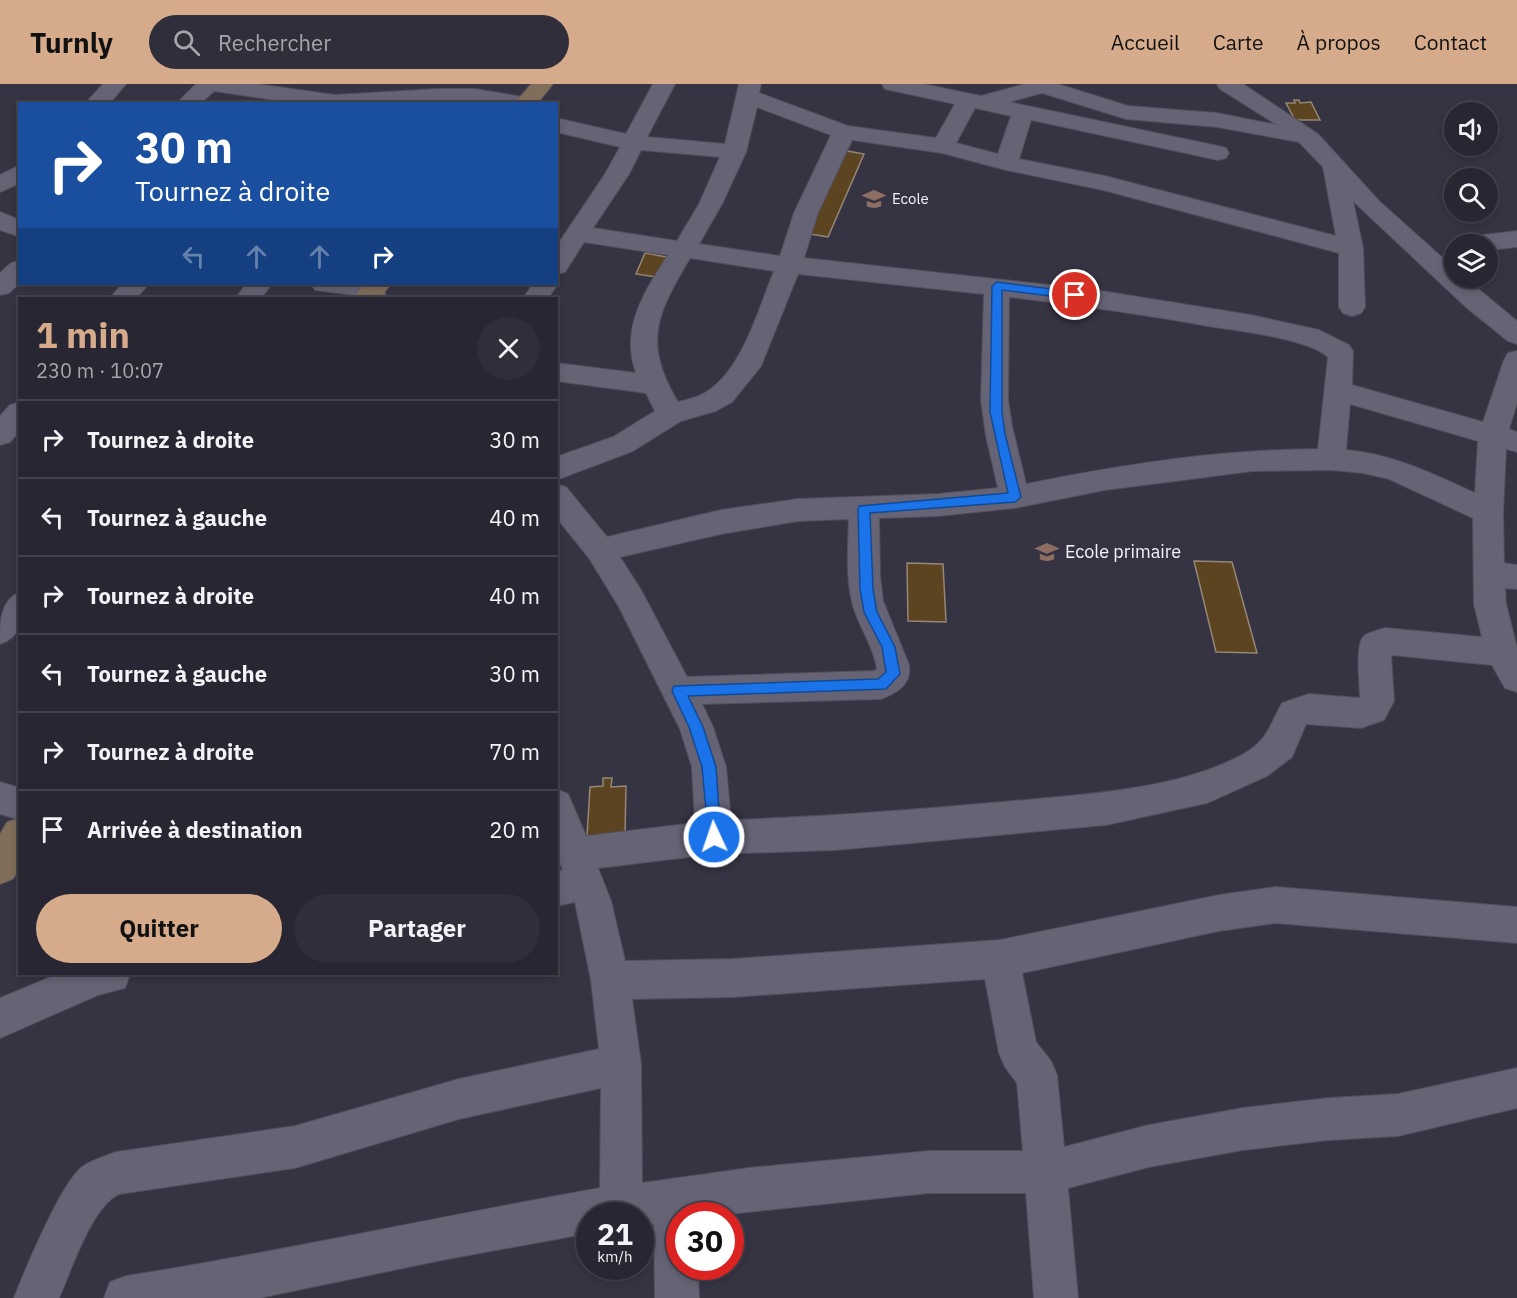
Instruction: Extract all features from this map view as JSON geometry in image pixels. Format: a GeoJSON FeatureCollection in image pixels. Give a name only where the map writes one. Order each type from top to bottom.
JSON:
{"type":"FeatureCollection","features":[{"type":"Feature","properties":{"kind":"street"},"geometry":{"type":"LineString","coordinates":[[98,102],[115,84]]}},
{"type":"Feature","properties":{"kind":"street"},"geometry":{"type":"LineString","coordinates":[[189,102],[208,84]]}},
{"type":"Feature","properties":{"kind":"street"},"geometry":{"type":"LineString","coordinates":[[213,84],[335,102],[373,102],[417,90],[512,102]]}},
{"type":"Feature","properties":{"kind":"street"},"geometry":{"type":"LineString","coordinates":[[526,102],[542,84]]}},
{"type":"Feature","properties":{"kind":"street"},"geometry":{"type":"LineString","coordinates":[[558,263],[617,174],[664,84]]}},
{"type":"Feature","properties":{"kind":"street"},"geometry":{"type":"LineString","coordinates":[[1228,84],[1263,105],[1310,139],[1371,206],[1476,302],[1517,335]]}},
{"type":"Feature","properties":{"kind":"street"},"geometry":{"type":"LineString","coordinates":[[900,85],[1218,153]]}},
{"type":"Feature","properties":{"kind":"street"},"geometry":{"type":"LineString","coordinates":[[943,146],[974,101],[1047,86],[1126,112],[1217,120],[1310,139]]}},
{"type":"Feature","properties":{"kind":"street"},"geometry":{"type":"LineString","coordinates":[[671,414],[654,385],[642,350],[643,331],[649,312],[682,249],[701,221],[735,152],[749,90],[844,132],[943,146],[1006,163],[1105,183],[1351,248]]}},
{"type":"Feature","properties":{"kind":"street"},"geometry":{"type":"LineString","coordinates":[[1006,163],[1023,112]]}},
{"type":"Feature","properties":{"kind":"street"},"geometry":{"type":"LineString","coordinates":[[558,125],[634,142],[735,152]]}},
{"type":"Feature","properties":{"kind":"street"},"geometry":{"type":"LineString","coordinates":[[558,468],[623,444],[671,414],[705,404],[722,395],[748,366],[789,265],[806,213],[844,132]]}},
{"type":"Feature","properties":{"kind":"street"},"geometry":{"type":"LineString","coordinates":[[1334,165],[1351,248],[1352,307]]}},
{"type":"Feature","properties":{"kind":"street"},"geometry":{"type":"LineString","coordinates":[[0,185],[18,173]]}},
{"type":"Feature","properties":{"kind":"street"},"geometry":{"type":"LineString","coordinates":[[0,220],[18,229]]}},
{"type":"Feature","properties":{"kind":"street"},"geometry":{"type":"LineString","coordinates":[[579,234],[789,265],[1095,298],[1196,314],[1319,339],[1340,351],[1331,459]]}},
{"type":"Feature","properties":{"kind":"street"},"geometry":{"type":"LineString","coordinates":[[1498,241],[1517,239]]}},
{"type":"Feature","properties":{"kind":"street"},"geometry":{"type":"LineString","coordinates":[[1420,249],[1444,247]]}},
{"type":"Feature","properties":{"kind":"street"},"geometry":{"type":"LineString","coordinates":[[0,287],[18,271]]}},
{"type":"Feature","properties":{"kind":"street"},"geometry":{"type":"LineString","coordinates":[[123,297],[135,285]]}},
{"type":"Feature","properties":{"kind":"street"},"geometry":{"type":"LineString","coordinates":[[249,297],[258,285]]}},
{"type":"Feature","properties":{"kind":"street"},"geometry":{"type":"LineString","coordinates":[[330,285],[373,292]]}},
{"type":"Feature","properties":{"kind":"street"},"geometry":{"type":"LineString","coordinates":[[997,286],[996,412],[999,434],[1015,497]]}},
{"type":"Feature","properties":{"kind":"street"},"geometry":{"type":"LineString","coordinates":[[572,875],[714,837],[836,833],[1106,810],[1207,787],[1255,765],[1280,747],[1294,714],[1309,708],[1361,714],[1372,710],[1377,701],[1375,646],[1385,641],[1510,665],[1490,604],[1503,575],[1488,512],[1505,439],[1517,360]]}},
{"type":"Feature","properties":{"kind":"street"},"geometry":{"type":"LineString","coordinates":[[558,372],[654,385]]}},
{"type":"Feature","properties":{"kind":"street"},"geometry":{"type":"LineString","coordinates":[[1336,390],[1505,439]]}},
{"type":"Feature","properties":{"kind":"street"},"geometry":{"type":"LineString","coordinates":[[0,435],[18,414]]}},
{"type":"Feature","properties":{"kind":"street"},"geometry":{"type":"LineString","coordinates":[[600,550],[700,527],[787,512],[836,508],[864,509],[1015,497],[1105,479],[1253,460],[1331,459],[1363,462],[1396,470],[1488,512]]}},
{"type":"Feature","properties":{"kind":"street"},"geometry":{"type":"LineString","coordinates":[[558,498],[600,550],[630,599],[696,727],[709,767],[714,837]]}},
{"type":"Feature","properties":{"kind":"street"},"geometry":{"type":"LineString","coordinates":[[679,691],[881,685],[894,674],[888,647],[871,612],[867,589],[864,509]]}},
{"type":"Feature","properties":{"kind":"street"},"geometry":{"type":"LineString","coordinates":[[0,631],[18,608]]}},
{"type":"Feature","properties":{"kind":"street"},"geometry":{"type":"LineString","coordinates":[[0,798],[18,803]]}},
{"type":"Feature","properties":{"kind":"street"},"geometry":{"type":"LineString","coordinates":[[558,814],[572,875],[593,901],[610,980],[621,1064],[621,1202]]}},
{"type":"Feature","properties":{"kind":"street"},"geometry":{"type":"LineString","coordinates":[[0,867],[18,837]]}},
{"type":"Feature","properties":{"kind":"street"},"geometry":{"type":"LineString","coordinates":[[610,980],[733,978],[1000,959],[1219,913],[1276,905],[1517,925]]}},
{"type":"Feature","properties":{"kind":"street"},"geometry":{"type":"LineString","coordinates":[[1000,959],[1019,1053],[1037,1075],[1056,1298]]}},
{"type":"Feature","properties":{"kind":"street"},"geometry":{"type":"LineString","coordinates":[[0,1018],[104,975]]}},
{"type":"Feature","properties":{"kind":"street"},"geometry":{"type":"LineString","coordinates":[[36,1298],[80,1204],[97,1182],[116,1173],[295,1147],[459,1100],[621,1064]]}},
{"type":"Feature","properties":{"kind":"street"},"geometry":{"type":"LineString","coordinates":[[654,1203],[749,1189],[929,1172],[1047,1172],[1149,1146],[1243,1129],[1329,1119],[1398,1115],[1517,1088]]}},
{"type":"Feature","properties":{"kind":"street"},"geometry":{"type":"LineString","coordinates":[[675,1201],[677,1298]]}},
{"type":"Feature","properties":{"kind":"street"},"geometry":{"type":"LineString","coordinates":[[126,1298],[239,1280],[442,1238],[576,1214]]}},
{"type":"Feature","properties":{"kind":"building"},"geometry":{"type":"Polygon","coordinates":[[[1294,100],[1299,100],[1300,103],[1311,102],[1320,120],[1295,120],[1286,103],[1295,103],[1294,100]]]}},
{"type":"Feature","properties":{"kind":"building"},"geometry":{"type":"Polygon","coordinates":[[[842,150],[864,154],[828,237],[804,233],[842,150]]]}},
{"type":"Feature","properties":{"kind":"building"},"geometry":{"type":"Polygon","coordinates":[[[645,253],[672,258],[663,278],[636,274],[645,253]]]}},
{"type":"Feature","properties":{"kind":"building"},"geometry":{"type":"Polygon","coordinates":[[[1194,561],[1232,562],[1257,653],[1216,652],[1194,561]]]}},
{"type":"Feature","properties":{"kind":"building"},"geometry":{"type":"Polygon","coordinates":[[[907,563],[943,564],[946,622],[908,621],[907,563]]]}},
{"type":"Feature","properties":{"kind":"building"},"geometry":{"type":"Polygon","coordinates":[[[603,778],[612,778],[611,787],[626,786],[625,835],[587,836],[590,787],[603,786],[603,778]]]}},
{"type":"Feature","properties":{"kind":"place","name":"Ecole"},"geometry":{"type":"Point","coordinates":[874,199]}},
{"type":"Feature","properties":{"kind":"place","name":"Ecole primaire"},"geometry":{"type":"Point","coordinates":[1047,552]}},
{"type":"Feature","properties":{"kind":"route"},"geometry":{"type":"LineString","coordinates":[[714,837],[709,767],[696,727],[679,691],[881,685],[888,680],[894,674],[892,660],[871,612],[867,589],[864,509],[938,505],[1015,497],[999,434],[996,412],[994,350],[997,286],[1075,295]]}}]}
